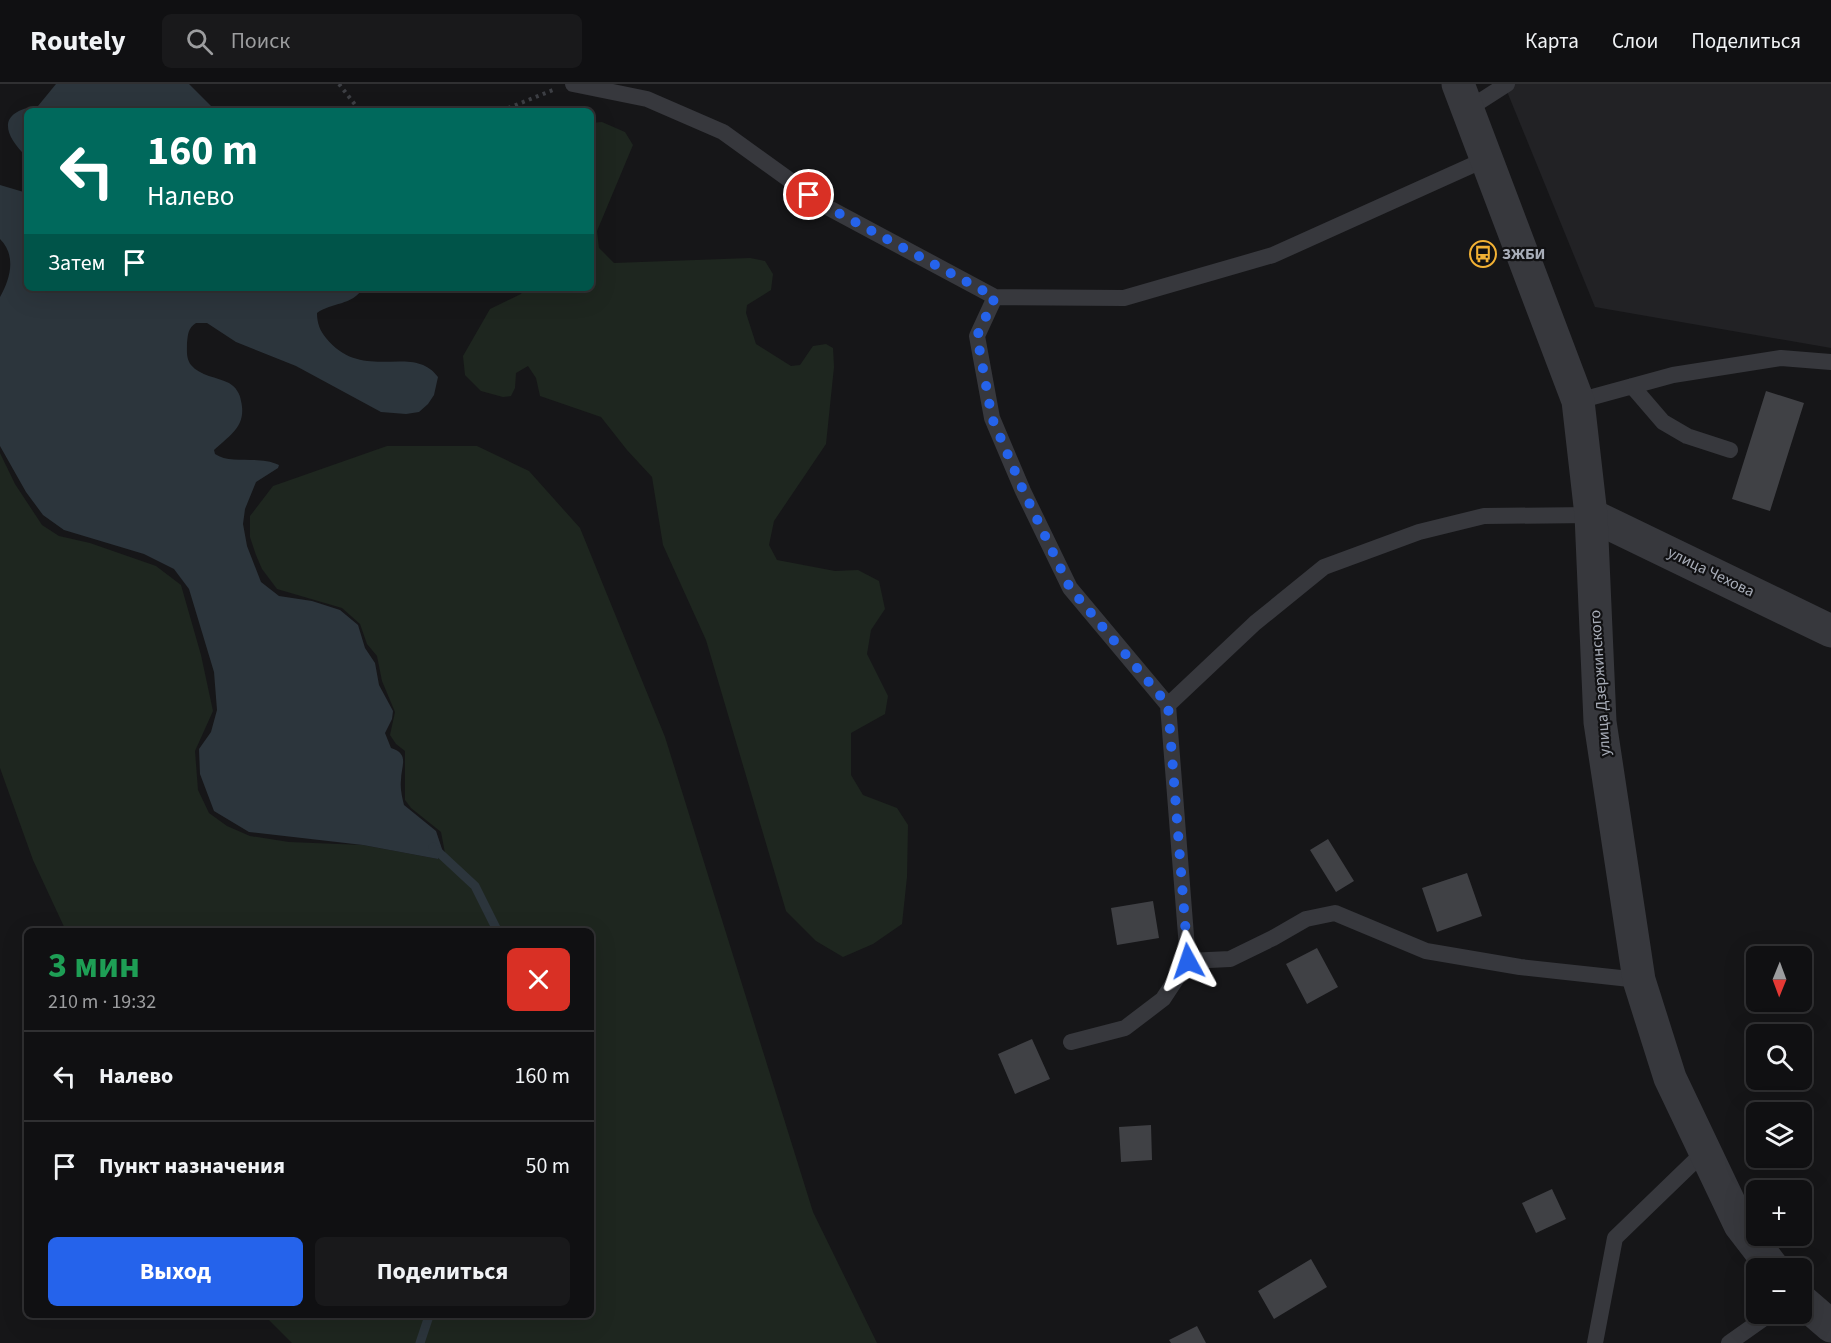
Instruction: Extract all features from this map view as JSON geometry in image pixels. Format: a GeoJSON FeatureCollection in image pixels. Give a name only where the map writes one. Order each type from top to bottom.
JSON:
{"type":"FeatureCollection","features":[{"type":"Feature","properties":{"kind":"street","name":"улица Дзержинского"},"geometry":{"type":"LineString","coordinates":[[1463,97],[1578,401],[1591,515],[1600,722],[1639,980],[1670,1078],[1740,1225],[1766,1258]]}},
{"type":"Feature","properties":{"kind":"street","name":"улица Чехова"},"geometry":{"type":"LineString","coordinates":[[1591,515],[1831,631]]}},
{"type":"Feature","properties":{"kind":"street"},"geometry":{"type":"LineString","coordinates":[[1812,1310],[1831,1326]]}},
{"type":"Feature","properties":{"kind":"lane"},"geometry":{"type":"LineString","coordinates":[[573,84],[647,99],[723,132],[827,207],[995,297],[1124,298],[1273,255],[1486,159]]}},
{"type":"Feature","properties":{"kind":"lane"},"geometry":{"type":"LineString","coordinates":[[1463,97],[1507,84]]}},
{"type":"Feature","properties":{"kind":"lane"},"geometry":{"type":"LineString","coordinates":[[995,297],[977,336],[992,418],[1023,490],[1070,588],[1168,705],[1188,961],[1162,999],[1125,1028],[1071,1041]]}},
{"type":"Feature","properties":{"kind":"lane"},"geometry":{"type":"LineString","coordinates":[[1578,401],[1673,375],[1781,358],[1831,362]]}},
{"type":"Feature","properties":{"kind":"lane"},"geometry":{"type":"LineString","coordinates":[[1632,386],[1663,422],[1687,436],[1730,450]]}},
{"type":"Feature","properties":{"kind":"lane"},"geometry":{"type":"LineString","coordinates":[[1168,705],[1255,623],[1324,567],[1419,532],[1484,516],[1591,515]]}},
{"type":"Feature","properties":{"kind":"lane"},"geometry":{"type":"LineString","coordinates":[[1188,961],[1230,959],[1274,938],[1306,919],[1335,913],[1426,951],[1520,967],[1639,980]]}},
{"type":"Feature","properties":{"kind":"lane"},"geometry":{"type":"LineString","coordinates":[[1595,1343],[1616,1238],[1705,1151]]}},
{"type":"Feature","properties":{"kind":"lane"},"geometry":{"type":"LineString","coordinates":[[1729,1343],[1756,1324]]}},
{"type":"Feature","properties":{"kind":"path"},"geometry":{"type":"LineString","coordinates":[[339,84],[358,108]]}},
{"type":"Feature","properties":{"kind":"path"},"geometry":{"type":"LineString","coordinates":[[508,108],[556,88]]}},
{"type":"Feature","properties":{"kind":"shaded area"},"geometry":{"type":"Polygon","coordinates":[[[56,84],[189,84],[213,108],[30,108],[38,106],[56,84]]]}},
{"type":"Feature","properties":{"kind":"shaded area"},"geometry":{"type":"Polygon","coordinates":[[[1504,84],[1831,84],[1831,348],[1595,307],[1504,84]]]}},
{"type":"Feature","properties":{"kind":"shaded area"},"geometry":{"type":"Polygon","coordinates":[[[24,110],[24,154],[12,139],[9,131],[8,124],[16,112],[24,110]]]}},
{"type":"Feature","properties":{"kind":"shaded area"},"geometry":{"type":"Polygon","coordinates":[[[602,122],[625,132],[633,145],[597,231],[599,248],[614,263],[750,258],[765,261],[773,274],[771,290],[747,305],[746,313],[756,344],[791,366],[800,365],[813,346],[826,344],[833,348],[834,367],[826,444],[774,521],[769,545],[777,560],[835,571],[858,570],[879,581],[885,609],[871,630],[867,654],[888,696],[885,714],[851,733],[851,775],[863,795],[897,808],[908,825],[907,877],[902,924],[873,944],[843,957],[816,941],[786,911],[706,640],[663,545],[652,477],[601,417],[540,396],[536,378],[528,366],[516,373],[515,388],[511,396],[503,397],[481,391],[465,375],[463,356],[490,309],[521,294],[522,291],[594,291],[594,123],[602,122]]]}},
{"type":"Feature","properties":{"kind":"shaded area"},"geometry":{"type":"Polygon","coordinates":[[[0,185],[24,192],[24,291],[360,291],[348,301],[317,313],[319,327],[326,338],[340,351],[356,359],[415,363],[428,367],[438,377],[434,395],[419,412],[406,414],[381,412],[296,366],[236,342],[207,323],[193,325],[187,343],[188,360],[191,365],[204,374],[231,385],[240,398],[242,417],[239,424],[214,450],[215,454],[229,459],[271,462],[279,465],[278,468],[256,482],[245,509],[243,524],[247,546],[261,582],[279,596],[312,601],[340,610],[358,625],[365,648],[375,663],[379,685],[393,711],[385,733],[391,748],[403,757],[401,786],[404,805],[436,831],[443,852],[438,859],[363,845],[249,832],[214,811],[200,774],[199,749],[211,732],[217,710],[214,672],[189,589],[174,569],[144,554],[64,530],[43,515],[26,492],[0,446],[0,297],[7,283],[10,260],[9,253],[0,239],[0,185]]]}},
{"type":"Feature","properties":{"kind":"shaded area"},"geometry":{"type":"Polygon","coordinates":[[[387,446],[477,446],[529,471],[580,528],[665,737],[813,1212],[877,1343],[292,1343],[267,1318],[594,1318],[594,928],[65,928],[33,860],[0,768],[0,453],[15,484],[42,525],[59,536],[90,543],[156,566],[181,585],[201,655],[213,711],[195,751],[198,790],[209,813],[227,826],[250,836],[289,842],[363,845],[438,859],[445,853],[441,832],[411,808],[405,800],[405,751],[390,735],[395,712],[382,681],[377,656],[367,644],[360,624],[342,608],[277,589],[262,569],[250,537],[250,516],[273,486],[387,446]]]}},
{"type":"Feature","properties":{"kind":"building"},"geometry":{"type":"Polygon","coordinates":[[[1766,391],[1804,403],[1770,511],[1732,499],[1766,391]]]}},
{"type":"Feature","properties":{"kind":"building"},"geometry":{"type":"Polygon","coordinates":[[[1328,839],[1354,881],[1336,892],[1310,850],[1328,839]]]}},
{"type":"Feature","properties":{"kind":"building"},"geometry":{"type":"Polygon","coordinates":[[[1467,873],[1482,916],[1437,932],[1422,888],[1467,873]]]}},
{"type":"Feature","properties":{"kind":"building"},"geometry":{"type":"Polygon","coordinates":[[[1153,901],[1159,938],[1117,945],[1111,908],[1153,901]]]}},
{"type":"Feature","properties":{"kind":"building"},"geometry":{"type":"Polygon","coordinates":[[[1317,948],[1338,987],[1307,1004],[1286,964],[1317,948]]]}},
{"type":"Feature","properties":{"kind":"building"},"geometry":{"type":"Polygon","coordinates":[[[1032,1039],[1050,1079],[1015,1094],[998,1054],[1032,1039]]]}},
{"type":"Feature","properties":{"kind":"building"},"geometry":{"type":"Polygon","coordinates":[[[1151,1125],[1152,1160],[1121,1162],[1119,1127],[1151,1125]]]}},
{"type":"Feature","properties":{"kind":"building"},"geometry":{"type":"Polygon","coordinates":[[[1552,1189],[1566,1219],[1536,1233],[1522,1203],[1552,1189]]]}},
{"type":"Feature","properties":{"kind":"building"},"geometry":{"type":"Polygon","coordinates":[[[1311,1259],[1327,1287],[1274,1319],[1258,1291],[1311,1259]]]}},
{"type":"Feature","properties":{"kind":"building"},"geometry":{"type":"Polygon","coordinates":[[[1197,1326],[1206,1343],[1171,1343],[1169,1340],[1197,1326]]]}},
{"type":"Feature","properties":{"kind":"waterway"},"geometry":{"type":"LineString","coordinates":[[433,847],[475,886],[496,928]]}},
{"type":"Feature","properties":{"kind":"waterway"},"geometry":{"type":"LineString","coordinates":[[420,1343],[428,1318]]}},
{"type":"Feature","properties":{"kind":"place","name":"ЗЖБИ"},"geometry":{"type":"Point","coordinates":[1483,254]}},
{"type":"Feature","properties":{"kind":"route"},"geometry":{"type":"LineString","coordinates":[[809,195],[827,207],[995,297],[977,336],[992,418],[1023,490],[1070,588],[1168,705],[1188,961]]}}]}
